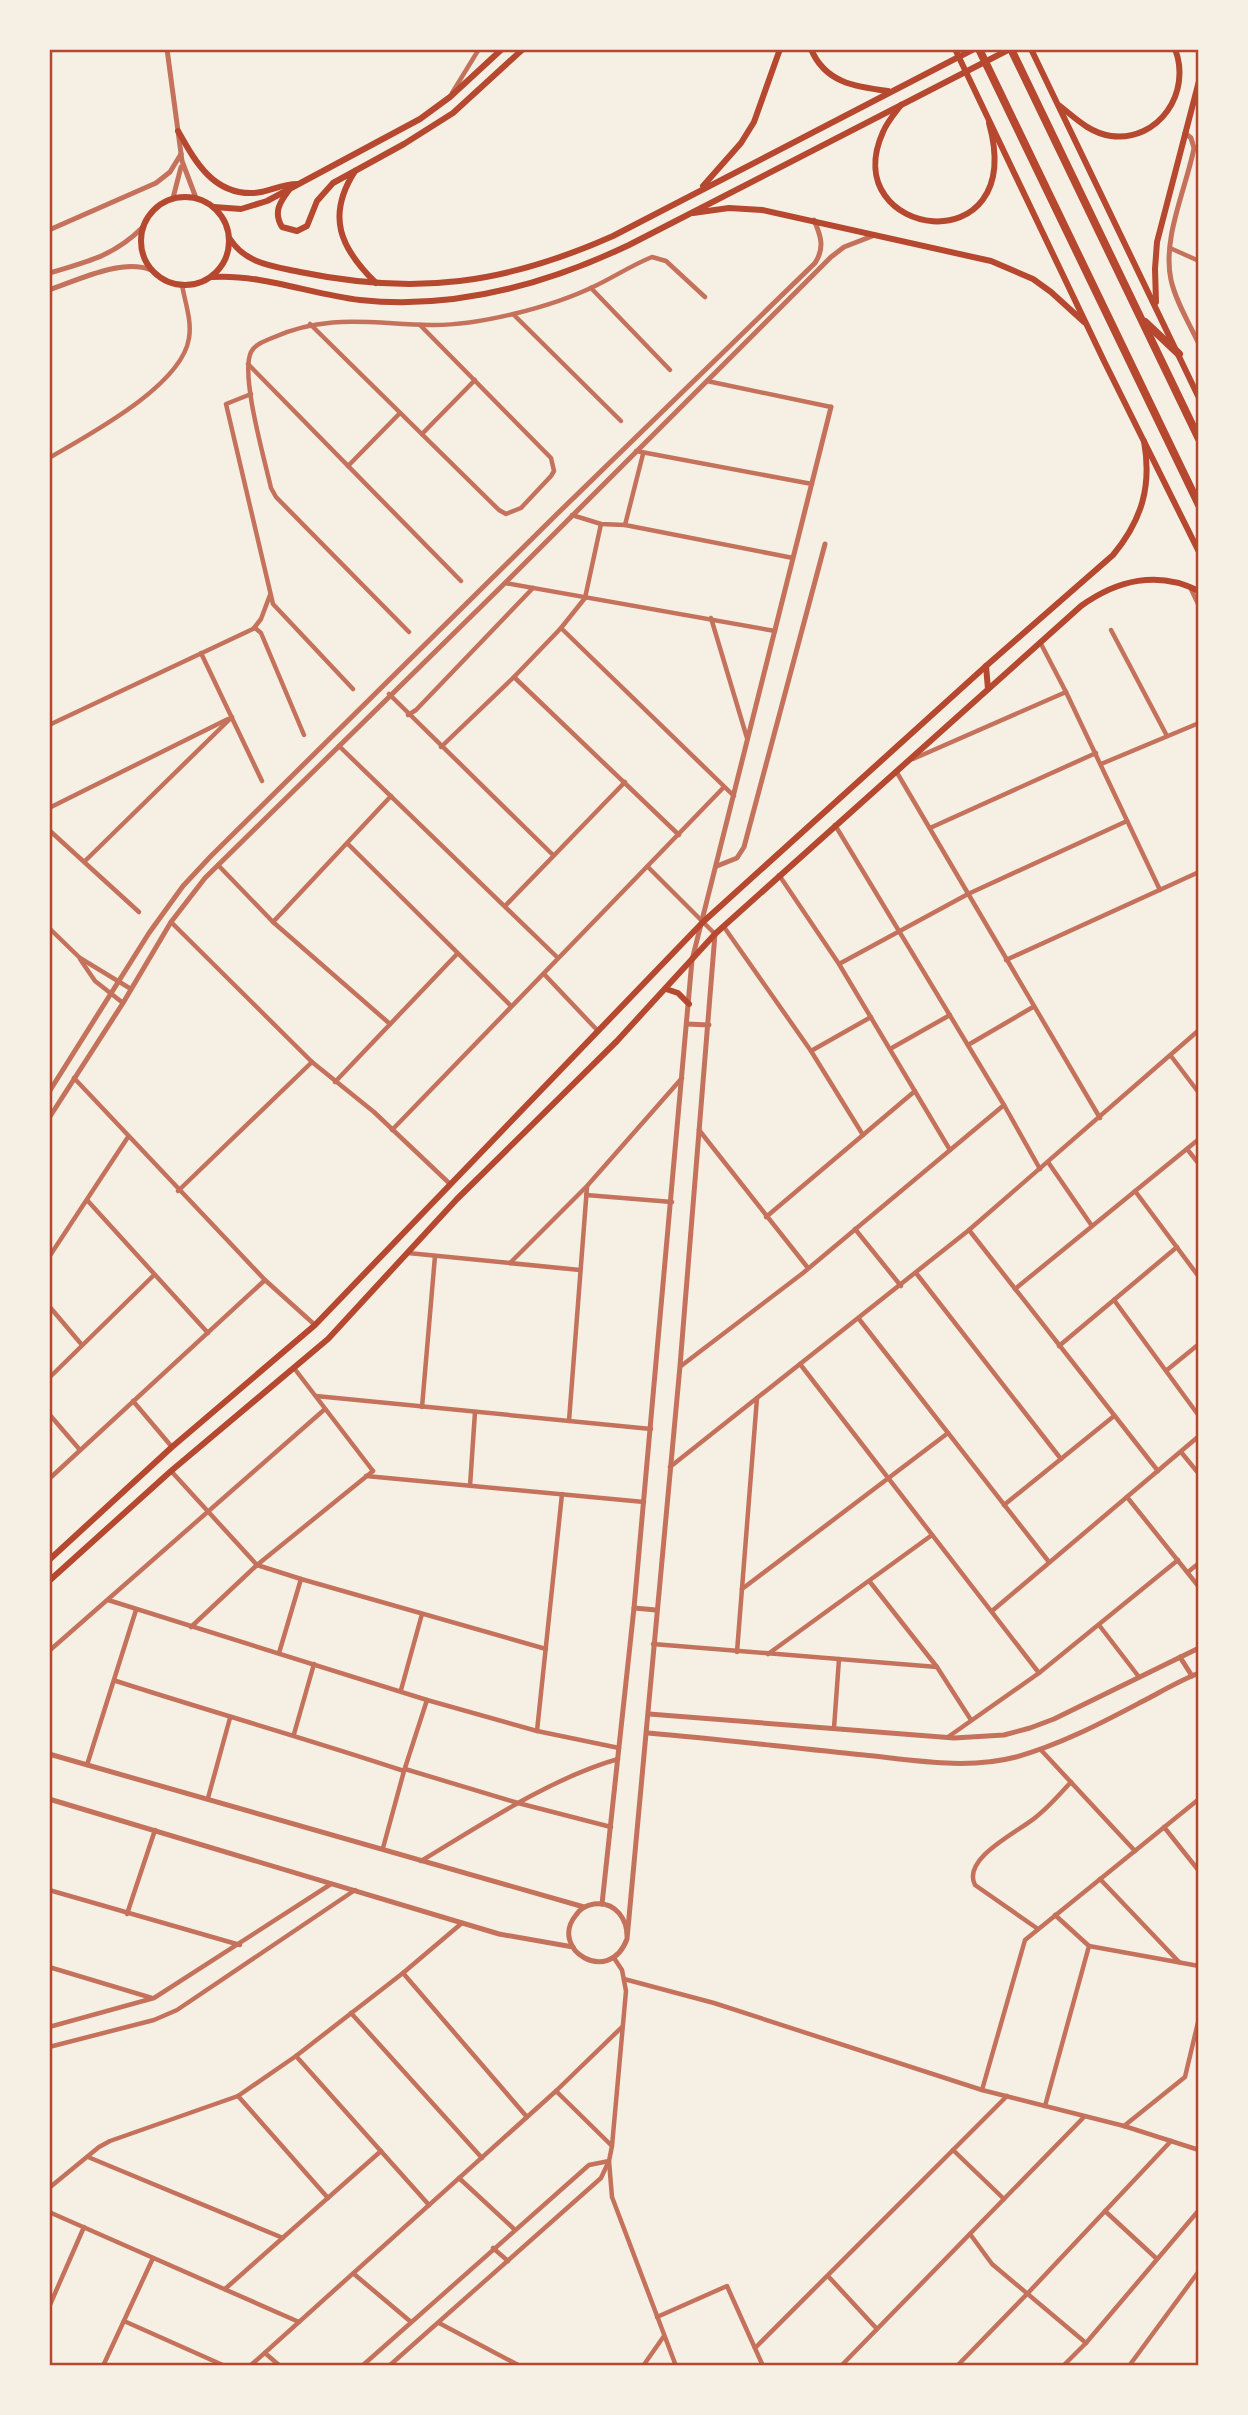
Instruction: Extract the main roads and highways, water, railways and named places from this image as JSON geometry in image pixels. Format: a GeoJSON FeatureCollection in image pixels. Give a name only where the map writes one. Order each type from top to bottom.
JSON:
{"type":"FeatureCollection","features":[{"type":"Feature","properties":{"kind":"highway"},"geometry":{"type":"LineString","coordinates":[[976,49],[995,80],[1199,505]]}},
{"type":"Feature","properties":{"kind":"highway"},"geometry":{"type":"LineString","coordinates":[[1011,49],[1199,439]]}},
{"type":"Feature","properties":{"kind":"highway"},"geometry":{"type":"LineString","coordinates":[[1141,318],[1179,354]]}},
{"type":"Feature","properties":{"kind":"main road"},"geometry":{"type":"LineString","coordinates":[[230,239],[225,260],[212,276],[192,285],[181,285],[160,278],[151,270],[141,250],[143,227],[154,209],[173,198],[196,198],[214,207],[232,209],[250,207],[289,190],[420,119],[450,97],[502,49]]}},
{"type":"Feature","properties":{"kind":"main road"},"geometry":{"type":"LineString","coordinates":[[289,190],[279,203],[278,217],[282,227],[298,231],[310,222],[317,201],[327,188],[356,168],[404,144],[453,113],[523,49]]}},
{"type":"Feature","properties":{"kind":"main road"},"geometry":{"type":"LineString","coordinates":[[699,190],[748,132],[759,110],[780,49]]}},
{"type":"Feature","properties":{"kind":"main road"},"geometry":{"type":"LineString","coordinates":[[811,49],[824,69],[848,85],[890,91]]}},
{"type":"Feature","properties":{"kind":"main road"},"geometry":{"type":"LineString","coordinates":[[955,49],[1199,552]]}},
{"type":"Feature","properties":{"kind":"main road"},"geometry":{"type":"LineString","coordinates":[[214,207],[225,221],[230,239],[244,256],[258,262],[313,274],[410,285],[437,284],[524,268],[594,244],[976,49]]}},
{"type":"Feature","properties":{"kind":"main road"},"geometry":{"type":"LineString","coordinates":[[212,276],[249,278],[360,300],[428,301],[462,298],[528,285],[629,245],[1011,49]]}},
{"type":"Feature","properties":{"kind":"main road"},"geometry":{"type":"LineString","coordinates":[[1031,49],[1199,398]]}},
{"type":"Feature","properties":{"kind":"main road"},"geometry":{"type":"LineString","coordinates":[[1056,102],[1084,125],[1110,136],[1124,136],[1150,128],[1170,108],[1177,94],[1180,66],[1175,49]]}},
{"type":"Feature","properties":{"kind":"main road"},"geometry":{"type":"LineString","coordinates":[[1156,307],[1157,242],[1199,81]]}},
{"type":"Feature","properties":{"kind":"main road"},"geometry":{"type":"LineString","coordinates":[[903,103],[883,130],[876,150],[876,168],[881,188],[892,205],[909,217],[927,223],[945,222],[963,216],[978,205],[989,190],[995,170],[994,151],[984,108]]}},
{"type":"Feature","properties":{"kind":"main road"},"geometry":{"type":"LineString","coordinates":[[178,131],[201,169],[227,188],[255,193],[286,185],[299,185]]}},
{"type":"Feature","properties":{"kind":"main road"},"geometry":{"type":"LineString","coordinates":[[356,168],[345,186],[339,206],[340,227],[346,247],[357,265],[376,283]]}},
{"type":"Feature","properties":{"kind":"main road"},"geometry":{"type":"LineString","coordinates":[[688,214],[745,208],[814,220],[980,258],[1013,269],[1051,292],[1088,326]]}},
{"type":"Feature","properties":{"kind":"main road"},"geometry":{"type":"LineString","coordinates":[[49,1560],[172,1447],[315,1325],[703,922],[1113,555],[1132,530],[1144,502],[1148,472],[1144,441]]}},
{"type":"Feature","properties":{"kind":"main road"},"geometry":{"type":"LineString","coordinates":[[49,1581],[171,1471],[328,1339],[457,1199],[617,1041],[715,934],[1040,642],[1099,593],[1115,586],[1145,579],[1161,580],[1189,586],[1199,592]]}},
{"type":"Feature","properties":{"kind":"main road"},"geometry":{"type":"LineString","coordinates":[[986,666],[988,689]]}},
{"type":"Feature","properties":{"kind":"main road"},"geometry":{"type":"LineString","coordinates":[[666,989],[678,993],[689,1004]]}}]}
